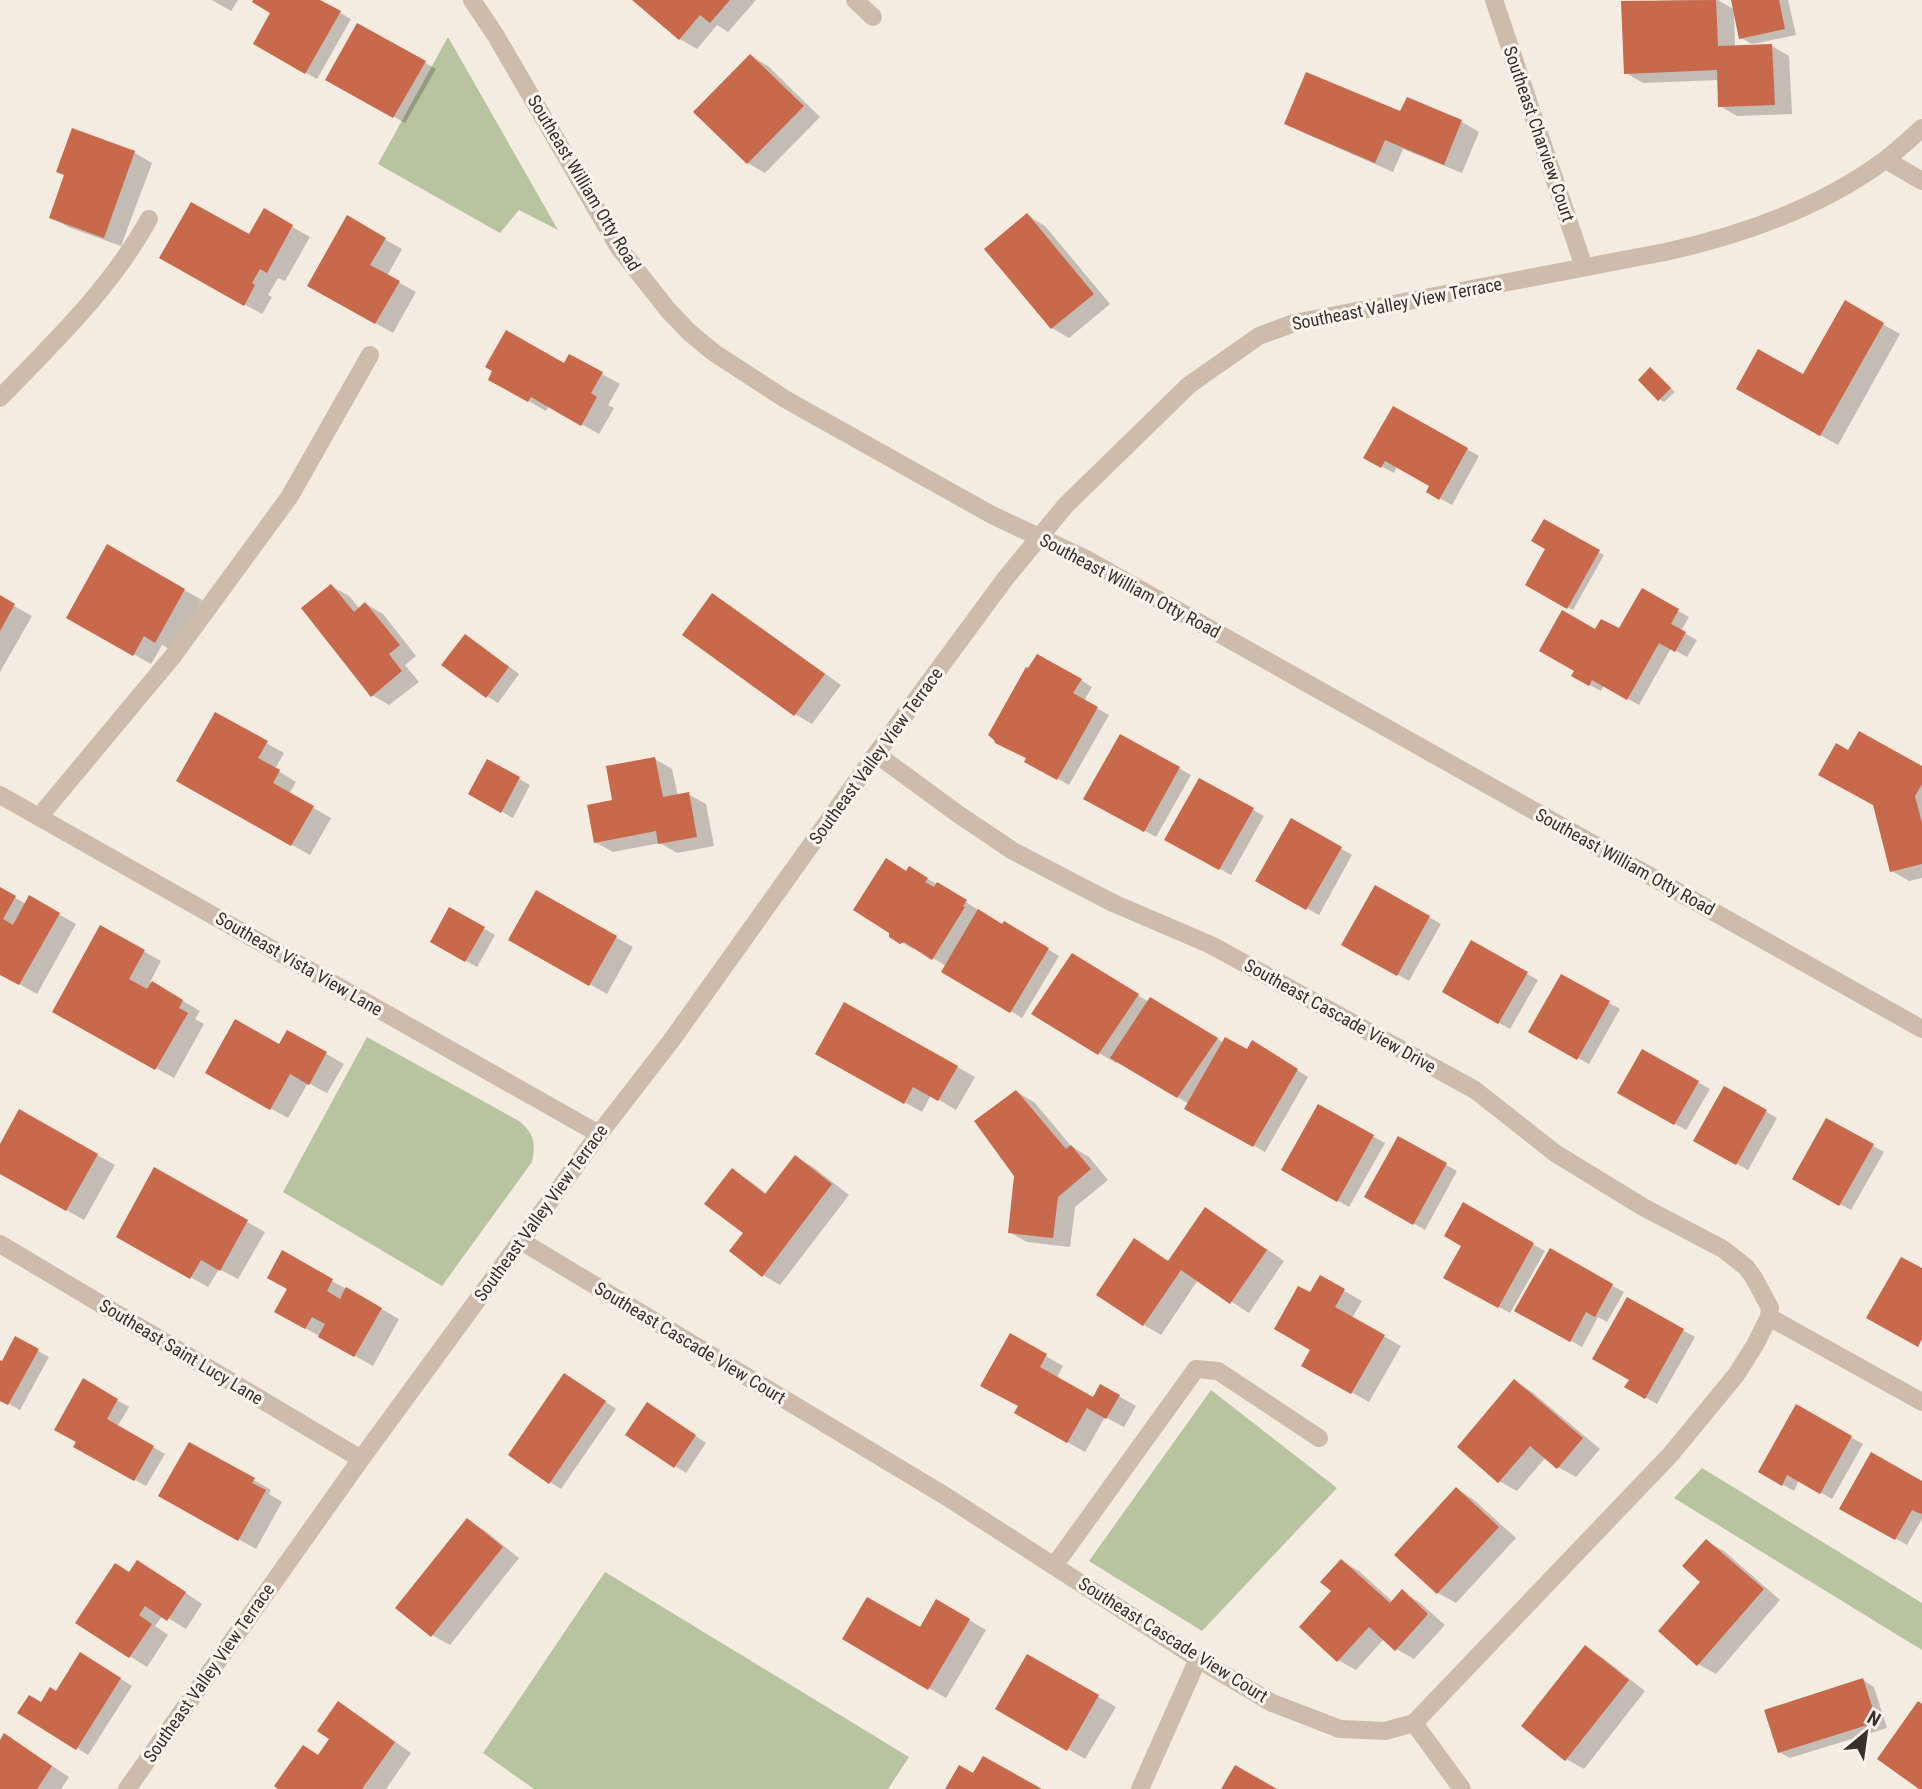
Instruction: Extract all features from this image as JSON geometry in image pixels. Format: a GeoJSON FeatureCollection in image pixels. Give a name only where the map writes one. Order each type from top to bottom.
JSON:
{"type":"FeatureCollection","features":[{"type":"Feature","properties":{"kind":"street","name":"Southeast William Otty Road"},"geometry":{"type":"LineString","coordinates":[[472,0],[496,36],[618,248],[689,332],[713,352],[785,399],[992,515],[1088,560],[1922,1029]]}},
{"type":"Feature","properties":{"kind":"street"},"geometry":{"type":"LineString","coordinates":[[855,0],[873,17]]}},
{"type":"Feature","properties":{"kind":"street","name":"Southeast Charview Court"},"geometry":{"type":"LineString","coordinates":[[1494,0],[1584,267]]}},
{"type":"Feature","properties":{"kind":"street","name":"Southeast Valley View Terrace"},"geometry":{"type":"LineString","coordinates":[[134,1787],[361,1459],[598,1134],[671,1041],[1005,579],[1065,506],[1189,385],[1258,337],[1294,323],[1713,242],[1755,228],[1835,192],[1886,160],[1922,128]]}},
{"type":"Feature","properties":{"kind":"street"},"geometry":{"type":"LineString","coordinates":[[1886,160],[1922,181]]}},
{"type":"Feature","properties":{"kind":"street"},"geometry":{"type":"LineString","coordinates":[[0,398],[81,315],[149,219]]}},
{"type":"Feature","properties":{"kind":"street"},"geometry":{"type":"LineString","coordinates":[[39,817],[173,656],[290,496],[370,355]]}},
{"type":"Feature","properties":{"kind":"street","name":"Southeast Cascade View Drive"},"geometry":{"type":"LineString","coordinates":[[876,754],[1013,851],[1113,903],[1211,945],[1475,1090],[1555,1153],[1643,1206],[1723,1249],[1746,1267],[1754,1278],[1770,1308],[1769,1317]]}},
{"type":"Feature","properties":{"kind":"street","name":"Southeast Vista View Lane"},"geometry":{"type":"LineString","coordinates":[[0,795],[598,1134]]}},
{"type":"Feature","properties":{"kind":"street","name":"Southeast Cascade View Court"},"geometry":{"type":"LineString","coordinates":[[521,1241],[947,1497],[1198,1659],[1272,1703],[1340,1728],[1385,1731],[1414,1723]]}},
{"type":"Feature","properties":{"kind":"street","name":"Southeast Saint Lucy Lane"},"geometry":{"type":"LineString","coordinates":[[0,1244],[361,1459]]}},
{"type":"Feature","properties":{"kind":"street"},"geometry":{"type":"LineString","coordinates":[[1462,1789],[1414,1723],[1671,1454],[1735,1375],[1769,1317],[1922,1402]]}},
{"type":"Feature","properties":{"kind":"street"},"geometry":{"type":"LineString","coordinates":[[1054,1566],[1196,1370],[1218,1371],[1319,1438]]}},
{"type":"Feature","properties":{"kind":"street"},"geometry":{"type":"LineString","coordinates":[[1140,1789],[1198,1659]]}},
{"type":"Feature","properties":{"kind":"green space"},"geometry":{"type":"Polygon","coordinates":[[[448,37],[558,230],[519,210],[500,233],[378,164],[448,37]]]}},
{"type":"Feature","properties":{"kind":"green space"},"geometry":{"type":"Polygon","coordinates":[[[367,1037],[519,1121],[533,1139],[532,1162],[442,1286],[283,1192],[367,1037]]]}},
{"type":"Feature","properties":{"kind":"green space"},"geometry":{"type":"Polygon","coordinates":[[[1211,1390],[1337,1488],[1202,1631],[1089,1561],[1211,1390]]]}},
{"type":"Feature","properties":{"kind":"green space"},"geometry":{"type":"Polygon","coordinates":[[[1702,1468],[1922,1603],[1922,1650],[1674,1498],[1702,1468]]]}},
{"type":"Feature","properties":{"kind":"green space"},"geometry":{"type":"Polygon","coordinates":[[[605,1572],[909,1757],[888,1789],[534,1789],[483,1753],[605,1572]]]}},
{"type":"Feature","properties":{"kind":"building"},"geometry":{"type":"Polygon","coordinates":[[[320,0],[341,11],[305,74],[253,44],[270,13],[252,2],[320,0]]]}},
{"type":"Feature","properties":{"kind":"building"},"geometry":{"type":"Polygon","coordinates":[[[632,0],[730,0],[710,23],[700,15],[679,40],[632,0]]]}},
{"type":"Feature","properties":{"kind":"building"},"geometry":{"type":"Polygon","coordinates":[[[1716,0],[1718,46],[1772,44],[1775,105],[1718,107],[1717,70],[1624,74],[1621,1],[1716,0]]]}},
{"type":"Feature","properties":{"kind":"building"},"geometry":{"type":"Polygon","coordinates":[[[1731,0],[1779,0],[1785,29],[1739,39],[1731,0]]]}},
{"type":"Feature","properties":{"kind":"building"},"geometry":{"type":"Polygon","coordinates":[[[357,23],[426,61],[393,118],[325,80],[357,23]]]}},
{"type":"Feature","properties":{"kind":"building"},"geometry":{"type":"Polygon","coordinates":[[[750,54],[804,106],[747,164],[693,112],[750,54]]]}},
{"type":"Feature","properties":{"kind":"building"},"geometry":{"type":"Polygon","coordinates":[[[1306,72],[1400,111],[1407,97],[1462,120],[1444,165],[1385,140],[1375,163],[1284,124],[1306,72]]]}},
{"type":"Feature","properties":{"kind":"building"},"geometry":{"type":"Polygon","coordinates":[[[72,128],[135,151],[104,238],[49,218],[64,175],[56,172],[72,128]]]}},
{"type":"Feature","properties":{"kind":"building"},"geometry":{"type":"Polygon","coordinates":[[[191,202],[249,234],[264,208],[293,225],[267,273],[260,269],[244,306],[159,258],[191,202]]]}},
{"type":"Feature","properties":{"kind":"building"},"geometry":{"type":"Polygon","coordinates":[[[1027,213],[1094,294],[1051,329],[984,249],[1027,213]]]}},
{"type":"Feature","properties":{"kind":"building"},"geometry":{"type":"Polygon","coordinates":[[[347,215],[386,238],[370,265],[400,281],[375,324],[307,286],[347,215]]]}},
{"type":"Feature","properties":{"kind":"building"},"geometry":{"type":"Polygon","coordinates":[[[1845,300],[1884,323],[1820,436],[1736,389],[1758,349],[1803,374],[1845,300]]]}},
{"type":"Feature","properties":{"kind":"building"},"geometry":{"type":"Polygon","coordinates":[[[506,330],[564,363],[569,354],[603,372],[591,393],[597,397],[581,426],[531,397],[528,402],[488,380],[492,371],[485,367],[506,330]]]}},
{"type":"Feature","properties":{"kind":"building"},"geometry":{"type":"Polygon","coordinates":[[[1650,367],[1671,388],[1658,401],[1638,380],[1650,367]]]}},
{"type":"Feature","properties":{"kind":"building"},"geometry":{"type":"Polygon","coordinates":[[[1393,406],[1468,448],[1439,500],[1426,492],[1429,486],[1385,461],[1381,468],[1363,458],[1393,406]]]}},
{"type":"Feature","properties":{"kind":"building"},"geometry":{"type":"Polygon","coordinates":[[[1544,519],[1600,550],[1567,609],[1525,585],[1545,549],[1531,541],[1544,519]]]}},
{"type":"Feature","properties":{"kind":"building"},"geometry":{"type":"Polygon","coordinates":[[[107,544],[185,589],[155,643],[144,636],[133,656],[66,618],[107,544]]]}},
{"type":"Feature","properties":{"kind":"building"},"geometry":{"type":"Polygon","coordinates":[[[331,584],[354,612],[365,602],[400,645],[389,654],[402,671],[371,697],[301,608],[331,584]]]}},
{"type":"Feature","properties":{"kind":"building"},"geometry":{"type":"Polygon","coordinates":[[[1642,588],[1679,609],[1671,624],[1686,632],[1675,652],[1659,643],[1627,700],[1592,680],[1589,686],[1571,676],[1574,671],[1539,651],[1562,610],[1595,629],[1601,619],[1619,628],[1642,588]]]}},
{"type":"Feature","properties":{"kind":"building"},"geometry":{"type":"Polygon","coordinates":[[[712,593],[825,674],[794,716],[682,635],[712,593]]]}},
{"type":"Feature","properties":{"kind":"building"},"geometry":{"type":"Polygon","coordinates":[[[0,595],[15,604],[0,631],[0,595]]]}},
{"type":"Feature","properties":{"kind":"building"},"geometry":{"type":"Polygon","coordinates":[[[465,634],[509,667],[486,698],[441,665],[465,634]]]}},
{"type":"Feature","properties":{"kind":"building"},"geometry":{"type":"Polygon","coordinates":[[[1037,654],[1082,679],[1073,693],[1098,707],[1057,780],[1024,762],[1026,758],[995,743],[988,735],[1026,667],[1028,668],[1037,654]]]}},
{"type":"Feature","properties":{"kind":"building"},"geometry":{"type":"Polygon","coordinates":[[[215,712],[268,741],[258,758],[280,770],[273,783],[314,806],[291,846],[176,781],[215,712]]]}},
{"type":"Feature","properties":{"kind":"building"},"geometry":{"type":"Polygon","coordinates":[[[1859,731],[1922,766],[1922,784],[1915,796],[1922,823],[1922,864],[1890,872],[1873,805],[1818,775],[1836,743],[1848,750],[1859,731]]]}},
{"type":"Feature","properties":{"kind":"building"},"geometry":{"type":"Polygon","coordinates":[[[1120,734],[1180,767],[1144,832],[1083,799],[1120,734]]]}},
{"type":"Feature","properties":{"kind":"building"},"geometry":{"type":"Polygon","coordinates":[[[655,757],[663,797],[689,792],[697,837],[658,844],[656,831],[594,843],[587,805],[612,800],[606,766],[655,757]]]}},
{"type":"Feature","properties":{"kind":"building"},"geometry":{"type":"Polygon","coordinates":[[[487,759],[520,777],[501,813],[468,794],[487,759]]]}},
{"type":"Feature","properties":{"kind":"building"},"geometry":{"type":"Polygon","coordinates":[[[1199,778],[1254,808],[1219,870],[1164,840],[1199,778]]]}},
{"type":"Feature","properties":{"kind":"building"},"geometry":{"type":"Polygon","coordinates":[[[1291,818],[1342,847],[1306,910],[1255,881],[1291,818]]]}},
{"type":"Feature","properties":{"kind":"building"},"geometry":{"type":"Polygon","coordinates":[[[886,858],[906,871],[909,866],[928,878],[925,882],[934,887],[937,882],[967,900],[932,960],[904,942],[900,944],[889,937],[889,933],[853,910],[886,858]]]}},
{"type":"Feature","properties":{"kind":"building"},"geometry":{"type":"Polygon","coordinates":[[[1375,885],[1430,916],[1397,976],[1341,945],[1375,885]]]}},
{"type":"Feature","properties":{"kind":"building"},"geometry":{"type":"Polygon","coordinates":[[[0,887],[16,896],[3,919],[13,925],[29,895],[60,913],[19,985],[0,975],[0,887]]]}},
{"type":"Feature","properties":{"kind":"building"},"geometry":{"type":"Polygon","coordinates":[[[536,890],[617,936],[589,986],[508,940],[536,890]]]}},
{"type":"Feature","properties":{"kind":"building"},"geometry":{"type":"Polygon","coordinates":[[[449,907],[485,927],[465,962],[430,942],[449,907]]]}},
{"type":"Feature","properties":{"kind":"building"},"geometry":{"type":"Polygon","coordinates":[[[978,909],[1049,948],[1010,1013],[941,972],[978,909]]]}},
{"type":"Feature","properties":{"kind":"building"},"geometry":{"type":"Polygon","coordinates":[[[100,925],[145,950],[129,979],[147,989],[152,981],[183,1000],[179,1008],[188,1013],[155,1070],[52,1012],[100,925]]]}},
{"type":"Feature","properties":{"kind":"building"},"geometry":{"type":"Polygon","coordinates":[[[1471,940],[1528,972],[1498,1024],[1442,992],[1471,940]]]}},
{"type":"Feature","properties":{"kind":"building"},"geometry":{"type":"Polygon","coordinates":[[[1072,953],[1139,994],[1098,1055],[1031,1014],[1072,953]]]}},
{"type":"Feature","properties":{"kind":"building"},"geometry":{"type":"Polygon","coordinates":[[[1561,974],[1610,1001],[1577,1060],[1528,1032],[1561,974]]]}},
{"type":"Feature","properties":{"kind":"building"},"geometry":{"type":"Polygon","coordinates":[[[1150,997],[1218,1038],[1177,1098],[1110,1058],[1150,997]]]}},
{"type":"Feature","properties":{"kind":"building"},"geometry":{"type":"Polygon","coordinates":[[[844,1002],[958,1066],[938,1101],[913,1087],[904,1104],[815,1054],[844,1002]]]}},
{"type":"Feature","properties":{"kind":"building"},"geometry":{"type":"Polygon","coordinates":[[[235,1019],[279,1044],[287,1030],[327,1052],[309,1085],[290,1074],[270,1110],[205,1073],[235,1019]]]}},
{"type":"Feature","properties":{"kind":"building"},"geometry":{"type":"Polygon","coordinates":[[[1225,1037],[1247,1049],[1252,1040],[1298,1069],[1253,1147],[1184,1109],[1225,1037]]]}},
{"type":"Feature","properties":{"kind":"building"},"geometry":{"type":"Polygon","coordinates":[[[1642,1049],[1699,1081],[1674,1125],[1617,1093],[1642,1049]]]}},
{"type":"Feature","properties":{"kind":"building"},"geometry":{"type":"Polygon","coordinates":[[[1724,1086],[1767,1110],[1736,1165],[1693,1141],[1724,1086]]]}},
{"type":"Feature","properties":{"kind":"building"},"geometry":{"type":"Polygon","coordinates":[[[1016,1090],[1066,1149],[1071,1145],[1091,1169],[1058,1197],[1053,1238],[1008,1233],[1014,1176],[974,1121],[1016,1090]]]}},
{"type":"Feature","properties":{"kind":"building"},"geometry":{"type":"Polygon","coordinates":[[[1318,1104],[1374,1135],[1337,1202],[1281,1170],[1318,1104]]]}},
{"type":"Feature","properties":{"kind":"building"},"geometry":{"type":"Polygon","coordinates":[[[19,1109],[98,1154],[66,1211],[0,1174],[0,1144],[19,1109]]]}},
{"type":"Feature","properties":{"kind":"building"},"geometry":{"type":"Polygon","coordinates":[[[1826,1118],[1874,1144],[1839,1206],[1792,1179],[1826,1118]]]}},
{"type":"Feature","properties":{"kind":"building"},"geometry":{"type":"Polygon","coordinates":[[[1398,1136],[1447,1163],[1413,1225],[1364,1197],[1398,1136]]]}},
{"type":"Feature","properties":{"kind":"building"},"geometry":{"type":"Polygon","coordinates":[[[795,1155],[832,1184],[762,1277],[729,1251],[743,1233],[704,1204],[732,1168],[765,1194],[795,1155]]]}},
{"type":"Feature","properties":{"kind":"building"},"geometry":{"type":"Polygon","coordinates":[[[154,1167],[248,1220],[220,1271],[201,1260],[190,1279],[116,1237],[154,1167]]]}},
{"type":"Feature","properties":{"kind":"building"},"geometry":{"type":"Polygon","coordinates":[[[1463,1202],[1534,1243],[1498,1308],[1443,1278],[1461,1246],[1444,1236],[1463,1202]]]}},
{"type":"Feature","properties":{"kind":"building"},"geometry":{"type":"Polygon","coordinates":[[[1205,1207],[1267,1250],[1230,1304],[1181,1270],[1143,1326],[1096,1295],[1134,1238],[1168,1261],[1205,1207]]]}},
{"type":"Feature","properties":{"kind":"building"},"geometry":{"type":"Polygon","coordinates":[[[1550,1248],[1613,1284],[1595,1317],[1586,1312],[1570,1342],[1514,1311],[1550,1248]]]}},
{"type":"Feature","properties":{"kind":"building"},"geometry":{"type":"Polygon","coordinates":[[[282,1250],[333,1279],[327,1291],[340,1299],[346,1287],[382,1308],[354,1357],[318,1337],[325,1324],[312,1317],[305,1329],[274,1312],[287,1289],[267,1278],[282,1250]]]}},
{"type":"Feature","properties":{"kind":"building"},"geometry":{"type":"Polygon","coordinates":[[[1901,1257],[1922,1268],[1922,1339],[1918,1347],[1866,1318],[1901,1257]]]}},
{"type":"Feature","properties":{"kind":"building"},"geometry":{"type":"Polygon","coordinates":[[[1320,1275],[1345,1289],[1335,1307],[1385,1335],[1351,1394],[1301,1366],[1310,1350],[1274,1329],[1298,1286],[1310,1292],[1320,1275]]]}},
{"type":"Feature","properties":{"kind":"building"},"geometry":{"type":"Polygon","coordinates":[[[1627,1297],[1684,1329],[1645,1399],[1624,1387],[1629,1380],[1592,1359],[1627,1297]]]}},
{"type":"Feature","properties":{"kind":"building"},"geometry":{"type":"Polygon","coordinates":[[[1010,1333],[1047,1354],[1040,1367],[1093,1397],[1100,1384],[1120,1395],[1106,1419],[1087,1408],[1067,1443],[1014,1413],[1018,1406],[980,1386],[1010,1333]]]}},
{"type":"Feature","properties":{"kind":"building"},"geometry":{"type":"Polygon","coordinates":[[[15,1336],[39,1349],[8,1405],[0,1401],[0,1360],[2,1361],[15,1336]]]}},
{"type":"Feature","properties":{"kind":"building"},"geometry":{"type":"Polygon","coordinates":[[[564,1373],[606,1401],[549,1484],[508,1455],[564,1373]]]}},
{"type":"Feature","properties":{"kind":"building"},"geometry":{"type":"Polygon","coordinates":[[[83,1378],[118,1399],[107,1419],[154,1446],[134,1481],[73,1447],[76,1442],[54,1430],[83,1378]]]}},
{"type":"Feature","properties":{"kind":"building"},"geometry":{"type":"Polygon","coordinates":[[[1514,1379],[1583,1438],[1557,1469],[1530,1446],[1498,1483],[1457,1447],[1514,1379]]]}},
{"type":"Feature","properties":{"kind":"building"},"geometry":{"type":"Polygon","coordinates":[[[647,1402],[696,1435],[674,1468],[625,1435],[647,1402]]]}},
{"type":"Feature","properties":{"kind":"building"},"geometry":{"type":"Polygon","coordinates":[[[1796,1404],[1852,1436],[1820,1494],[1787,1475],[1782,1486],[1758,1472],[1796,1404]]]}},
{"type":"Feature","properties":{"kind":"building"},"geometry":{"type":"Polygon","coordinates":[[[189,1442],[255,1478],[252,1483],[266,1490],[238,1541],[158,1496],[189,1442]]]}},
{"type":"Feature","properties":{"kind":"building"},"geometry":{"type":"Polygon","coordinates":[[[1871,1452],[1922,1481],[1922,1513],[1912,1510],[1895,1540],[1839,1509],[1871,1452]]]}},
{"type":"Feature","properties":{"kind":"building"},"geometry":{"type":"Polygon","coordinates":[[[1456,1487],[1499,1527],[1437,1594],[1394,1555],[1456,1487]]]}},
{"type":"Feature","properties":{"kind":"building"},"geometry":{"type":"Polygon","coordinates":[[[467,1518],[503,1547],[431,1637],[395,1608],[467,1518]]]}},
{"type":"Feature","properties":{"kind":"building"},"geometry":{"type":"Polygon","coordinates":[[[1706,1539],[1764,1589],[1697,1666],[1658,1631],[1700,1582],[1682,1566],[1706,1539]]]}},
{"type":"Feature","properties":{"kind":"building"},"geometry":{"type":"Polygon","coordinates":[[[1341,1559],[1390,1603],[1402,1589],[1428,1614],[1395,1651],[1369,1627],[1337,1662],[1299,1627],[1331,1591],[1320,1582],[1341,1559]]]}},
{"type":"Feature","properties":{"kind":"building"},"geometry":{"type":"Polygon","coordinates":[[[137,1560],[186,1592],[167,1621],[145,1606],[139,1615],[152,1624],[129,1658],[75,1623],[115,1563],[129,1572],[137,1560]]]}},
{"type":"Feature","properties":{"kind":"building"},"geometry":{"type":"Polygon","coordinates":[[[867,1597],[920,1627],[936,1599],[970,1619],[928,1690],[842,1639],[867,1597]]]}},
{"type":"Feature","properties":{"kind":"building"},"geometry":{"type":"Polygon","coordinates":[[[1585,1645],[1629,1680],[1565,1761],[1521,1726],[1585,1645]]]}},
{"type":"Feature","properties":{"kind":"building"},"geometry":{"type":"Polygon","coordinates":[[[80,1652],[121,1678],[76,1750],[17,1713],[29,1695],[41,1702],[50,1687],[56,1691],[80,1652]]]}},
{"type":"Feature","properties":{"kind":"building"},"geometry":{"type":"Polygon","coordinates":[[[1027,1654],[1099,1695],[1067,1751],[995,1709],[1027,1654]]]}},
{"type":"Feature","properties":{"kind":"building"},"geometry":{"type":"Polygon","coordinates":[[[1863,1678],[1877,1722],[1778,1753],[1764,1710],[1863,1678]]]}},
{"type":"Feature","properties":{"kind":"building"},"geometry":{"type":"Polygon","coordinates":[[[338,1701],[395,1742],[362,1789],[278,1789],[274,1786],[303,1745],[318,1755],[329,1739],[317,1731],[338,1701]]]}},
{"type":"Feature","properties":{"kind":"building"},"geometry":{"type":"Polygon","coordinates":[[[1918,1701],[1922,1704],[1922,1789],[1877,1759],[1918,1701]]]}},
{"type":"Feature","properties":{"kind":"building"},"geometry":{"type":"Polygon","coordinates":[[[4,1733],[52,1766],[37,1789],[0,1789],[0,1740],[4,1733]]]}},
{"type":"Feature","properties":{"kind":"building"},"geometry":{"type":"Polygon","coordinates":[[[983,1756],[1042,1789],[945,1789],[959,1765],[973,1773],[983,1756]]]}},
{"type":"Feature","properties":{"kind":"building"},"geometry":{"type":"Polygon","coordinates":[[[1235,1765],[1277,1789],[1221,1789],[1235,1765]]]}}]}
